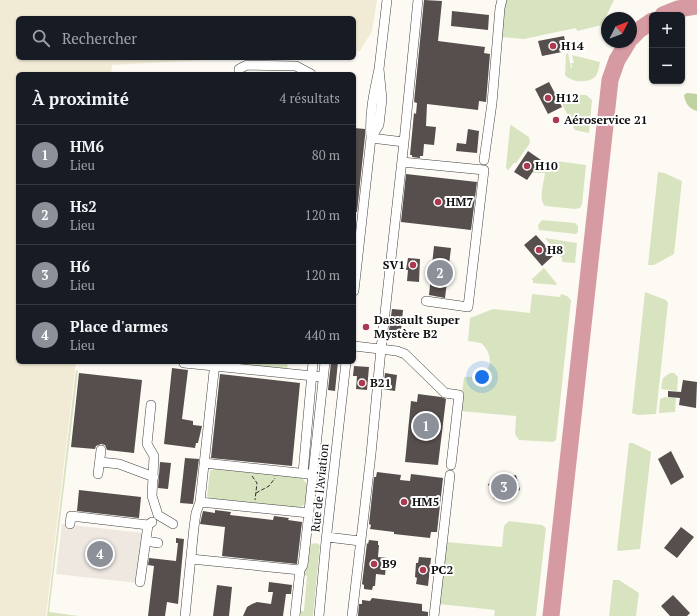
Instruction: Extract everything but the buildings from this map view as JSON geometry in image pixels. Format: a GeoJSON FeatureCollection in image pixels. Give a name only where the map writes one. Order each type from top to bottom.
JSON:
{"type":"FeatureCollection","features":[{"type":"Feature","properties":{"kind":"street"},"geometry":{"type":"LineString","coordinates":[[356,273],[371,138],[370,116],[379,69],[386,0]]}},
{"type":"Feature","properties":{"kind":"street"},"geometry":{"type":"LineString","coordinates":[[352,616],[371,454],[380,349],[402,162],[418,0]]}},
{"type":"Feature","properties":{"kind":"street"},"geometry":{"type":"LineString","coordinates":[[484,160],[492,103],[500,8],[502,0]]}},
{"type":"Feature","properties":{"kind":"street"},"geometry":{"type":"LineString","coordinates":[[239,72],[239,69],[247,65],[296,66],[307,72]]}},
{"type":"Feature","properties":{"kind":"street"},"geometry":{"type":"LineString","coordinates":[[371,138],[404,142]]}},
{"type":"Feature","properties":{"kind":"street"},"geometry":{"type":"LineString","coordinates":[[402,162],[484,170],[468,307],[426,301]]}},
{"type":"Feature","properties":{"kind":"street"},"geometry":{"type":"LineString","coordinates":[[356,346],[396,351],[406,354],[444,393],[459,395],[434,616]]}},
{"type":"Feature","properties":{"kind":"street"},"geometry":{"type":"LineString","coordinates":[[185,616],[196,513],[200,502],[215,364],[323,377]]}},
{"type":"Feature","properties":{"kind":"street"},"geometry":{"type":"LineString","coordinates":[[303,473],[313,364]]}},
{"type":"Feature","properties":{"kind":"street"},"geometry":{"type":"LineString","coordinates":[[295,616],[300,570],[303,565],[325,364]]}},
{"type":"Feature","properties":{"kind":"street","name":"Rue de l'Aviation"},"geometry":{"type":"LineString","coordinates":[[319,616],[346,364]]}},
{"type":"Feature","properties":{"kind":"street"},"geometry":{"type":"LineString","coordinates":[[152,405],[147,444],[154,456],[152,496],[158,515],[173,524]]}},
{"type":"Feature","properties":{"kind":"street"},"geometry":{"type":"LineString","coordinates":[[98,474],[101,450]]}},
{"type":"Feature","properties":{"kind":"street"},"geometry":{"type":"LineString","coordinates":[[100,462],[119,464],[154,477]]}},
{"type":"Feature","properties":{"kind":"street"},"geometry":{"type":"LineString","coordinates":[[204,463],[313,474]]}},
{"type":"Feature","properties":{"kind":"street"},"geometry":{"type":"LineString","coordinates":[[200,502],[309,513]]}},
{"type":"Feature","properties":{"kind":"street"},"geometry":{"type":"LineString","coordinates":[[140,582],[148,525],[158,515]]}},
{"type":"Feature","properties":{"kind":"street"},"geometry":{"type":"LineString","coordinates":[[70,524],[71,516],[148,525]]}},
{"type":"Feature","properties":{"kind":"street"},"geometry":{"type":"LineString","coordinates":[[327,537],[360,541]]}},
{"type":"Feature","properties":{"kind":"street"},"geometry":{"type":"LineString","coordinates":[[146,541],[158,542]]}},
{"type":"Feature","properties":{"kind":"street"},"geometry":{"type":"LineString","coordinates":[[191,559],[300,570]]}},
{"type":"Feature","properties":{"kind":"path"},"geometry":{"type":"LineString","coordinates":[[252,468],[251,473],[257,483],[255,507]]}},
{"type":"Feature","properties":{"kind":"path"},"geometry":{"type":"LineString","coordinates":[[256,493],[273,482],[276,470]]}},
{"type":"Feature","properties":{"kind":"shaded area"},"geometry":{"type":"Polygon","coordinates":[[[0,0],[377,0],[372,31],[360,51],[356,51],[356,16],[16,16],[16,60],[203,60],[112,65],[111,72],[16,72],[16,364],[76,364],[46,616],[0,616],[0,0]]]}},
{"type":"Feature","properties":{"kind":"shaded area"},"geometry":{"type":"Polygon","coordinates":[[[62,524],[143,533],[138,583],[56,574],[62,524]]]}},
{"type":"Feature","properties":{"kind":"green space"},"geometry":{"type":"Polygon","coordinates":[[[506,0],[614,0],[608,12],[601,12],[601,25],[577,31],[576,28],[524,39],[501,37],[506,0]]]}},
{"type":"Feature","properties":{"kind":"green space"},"geometry":{"type":"Polygon","coordinates":[[[568,53],[571,68],[571,63],[574,63],[572,55],[600,62],[598,72],[595,77],[588,81],[575,81],[565,75],[566,54],[568,53]]]}},
{"type":"Feature","properties":{"kind":"green space"},"geometry":{"type":"Polygon","coordinates":[[[687,93],[697,94],[697,111],[692,109],[686,103],[684,95],[687,93]]]}},
{"type":"Feature","properties":{"kind":"green space"},"geometry":{"type":"Polygon","coordinates":[[[565,94],[586,95],[592,100],[589,133],[575,130],[563,106],[562,98],[565,94]]]}},
{"type":"Feature","properties":{"kind":"green space"},"geometry":{"type":"Polygon","coordinates":[[[511,125],[529,137],[530,143],[516,163],[514,163],[507,170],[506,167],[511,125]]]}},
{"type":"Feature","properties":{"kind":"green space"},"geometry":{"type":"Polygon","coordinates":[[[541,160],[552,166],[556,161],[586,165],[582,204],[580,208],[575,209],[545,206],[542,195],[545,173],[532,173],[541,160]]]}},
{"type":"Feature","properties":{"kind":"green space"},"geometry":{"type":"Polygon","coordinates":[[[658,172],[682,181],[674,254],[654,265],[648,265],[658,172]]]}},
{"type":"Feature","properties":{"kind":"green space"},"geometry":{"type":"Polygon","coordinates":[[[542,220],[575,223],[578,226],[578,232],[576,234],[539,230],[538,225],[542,220]]]}},
{"type":"Feature","properties":{"kind":"green space"},"geometry":{"type":"Polygon","coordinates":[[[545,238],[577,243],[575,263],[562,262],[562,258],[545,238]]]}},
{"type":"Feature","properties":{"kind":"green space"},"geometry":{"type":"Polygon","coordinates":[[[544,268],[557,284],[556,285],[533,283],[533,280],[531,280],[544,268]]]}},
{"type":"Feature","properties":{"kind":"green space"},"geometry":{"type":"Polygon","coordinates":[[[645,292],[666,300],[668,303],[656,414],[638,415],[632,413],[645,292]]]}},
{"type":"Feature","properties":{"kind":"green space"},"geometry":{"type":"Polygon","coordinates":[[[532,294],[560,297],[561,294],[567,296],[571,300],[556,440],[553,442],[519,440],[515,434],[516,416],[460,411],[464,377],[474,377],[480,375],[488,369],[490,364],[489,355],[484,346],[481,343],[468,341],[470,318],[493,309],[530,313],[532,294]]]}},
{"type":"Feature","properties":{"kind":"green space"},"geometry":{"type":"Polygon","coordinates":[[[239,364],[288,364],[287,370],[239,364]]]}},
{"type":"Feature","properties":{"kind":"green space"},"geometry":{"type":"Polygon","coordinates":[[[76,370],[78,371],[49,612],[79,616],[47,616],[76,370]]]}},
{"type":"Feature","properties":{"kind":"green space"},"geometry":{"type":"Polygon","coordinates":[[[670,373],[674,373],[678,377],[677,391],[661,389],[663,378],[670,373]]]}},
{"type":"Feature","properties":{"kind":"green space"},"geometry":{"type":"Polygon","coordinates":[[[665,397],[676,398],[675,412],[659,413],[660,399],[665,397]]]}},
{"type":"Feature","properties":{"kind":"green space"},"geometry":{"type":"Polygon","coordinates":[[[629,443],[633,443],[651,452],[640,549],[619,551],[617,550],[629,443]]]}},
{"type":"Feature","properties":{"kind":"green space"},"geometry":{"type":"Polygon","coordinates":[[[214,469],[301,477],[308,485],[306,503],[298,509],[209,498],[207,496],[210,471],[214,469]]]}},
{"type":"Feature","properties":{"kind":"green space"},"geometry":{"type":"Polygon","coordinates":[[[509,521],[542,525],[546,528],[536,616],[494,616],[495,610],[439,604],[446,542],[502,547],[504,526],[509,521]]]}},
{"type":"Feature","properties":{"kind":"green space"},"geometry":{"type":"Polygon","coordinates":[[[316,543],[320,545],[313,616],[301,616],[299,611],[304,611],[307,576],[304,575],[308,548],[312,544],[316,543]]]}},
{"type":"Feature","properties":{"kind":"green space"},"geometry":{"type":"Polygon","coordinates":[[[613,580],[619,580],[639,593],[636,616],[609,616],[613,580]]]}},
{"type":"Feature","properties":{"kind":"taxiway"},"geometry":{"type":"LineString","coordinates":[[670,12],[678,9],[697,6]]}},
{"type":"Feature","properties":{"kind":"taxiway"},"geometry":{"type":"LineString","coordinates":[[637,32],[649,23]]}},
{"type":"Feature","properties":{"kind":"taxiway"},"geometry":{"type":"LineString","coordinates":[[551,616],[610,80],[617,60],[624,48]]}},
{"type":"Feature","properties":{"kind":"place","name":"H14"},"geometry":{"type":"Point","coordinates":[553,46]}},
{"type":"Feature","properties":{"kind":"place","name":"H12"},"geometry":{"type":"Point","coordinates":[548,98]}},
{"type":"Feature","properties":{"kind":"place","name":"Aéroservice 21"},"geometry":{"type":"Point","coordinates":[556,120]}},
{"type":"Feature","properties":{"kind":"place","name":"H10"},"geometry":{"type":"Point","coordinates":[527,166]}},
{"type":"Feature","properties":{"kind":"place","name":"HM7"},"geometry":{"type":"Point","coordinates":[438,202]}},
{"type":"Feature","properties":{"kind":"place","name":"H8"},"geometry":{"type":"Point","coordinates":[539,250]}},
{"type":"Feature","properties":{"kind":"place","name":"SV1"},"geometry":{"type":"Point","coordinates":[413,265]}},
{"type":"Feature","properties":{"kind":"place","name":"Hs2"},"geometry":{"type":"Point","coordinates":[440,273]}},
{"type":"Feature","properties":{"kind":"place","name":"Dassault Super Mystère B2"},"geometry":{"type":"Point","coordinates":[366,327]}},
{"type":"Feature","properties":{"kind":"place","name":"B21"},"geometry":{"type":"Point","coordinates":[362,383]}},
{"type":"Feature","properties":{"kind":"place","name":"HM6"},"geometry":{"type":"Point","coordinates":[426,426]}},
{"type":"Feature","properties":{"kind":"place","name":"H6"},"geometry":{"type":"Point","coordinates":[504,487]}},
{"type":"Feature","properties":{"kind":"place","name":"HM5"},"geometry":{"type":"Point","coordinates":[404,502]}},
{"type":"Feature","properties":{"kind":"place","name":"Place d'armes"},"geometry":{"type":"Point","coordinates":[100,554]}},
{"type":"Feature","properties":{"kind":"place","name":"B9"},"geometry":{"type":"Point","coordinates":[374,564]}},
{"type":"Feature","properties":{"kind":"place","name":"PC2"},"geometry":{"type":"Point","coordinates":[423,570]}}]}
